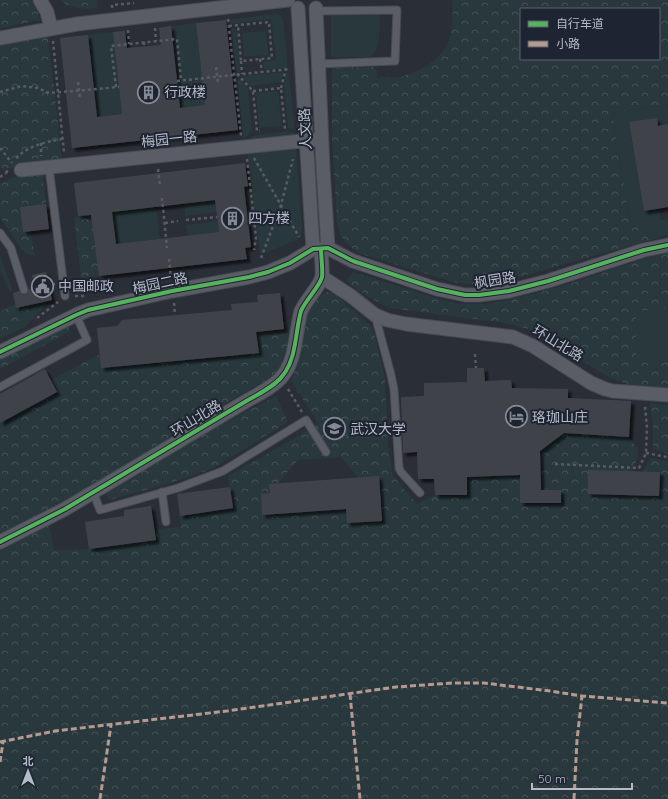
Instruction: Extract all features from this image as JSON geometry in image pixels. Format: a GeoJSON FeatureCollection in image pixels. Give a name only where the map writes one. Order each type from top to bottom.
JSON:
{"type":"FeatureCollection","features":[{"type":"Feature","properties":{"kind":"street"},"geometry":{"type":"LineString","coordinates":[[40,0],[47,12],[51,28]]}},
{"type":"Feature","properties":{"kind":"street"},"geometry":{"type":"LineString","coordinates":[[293,3],[302,141],[316,247],[322,277]]}},
{"type":"Feature","properties":{"kind":"street"},"geometry":{"type":"LineString","coordinates":[[0,38],[51,28],[293,3],[307,11],[318,6]]}},
{"type":"Feature","properties":{"kind":"street","name":"人文路"},"geometry":{"type":"LineString","coordinates":[[316,247],[321,139],[318,64],[318,6]]}},
{"type":"Feature","properties":{"kind":"street","name":"梅园一路"},"geometry":{"type":"LineString","coordinates":[[16,167],[49,167],[245,145],[321,139]]}},
{"type":"Feature","properties":{"kind":"street","name":"枫园路"},"geometry":{"type":"LineString","coordinates":[[316,247],[437,289],[465,295],[479,295],[509,291],[668,244]]}},
{"type":"Feature","properties":{"kind":"street","name":"梅园二路"},"geometry":{"type":"LineString","coordinates":[[0,352],[76,315],[107,306],[172,291],[249,277],[268,272],[290,263],[316,247]]}},
{"type":"Feature","properties":{"kind":"street","name":"环山北路"},"geometry":{"type":"LineString","coordinates":[[0,542],[65,509],[269,389],[288,370],[293,359],[299,318],[302,308],[322,277],[351,296],[375,315],[398,323],[513,337],[533,346],[605,389],[644,394],[668,395]]}},
{"type":"Feature","properties":{"kind":"lane"},"geometry":{"type":"LineString","coordinates":[[318,6],[397,10],[395,61],[318,64]]}},
{"type":"Feature","properties":{"kind":"lane"},"geometry":{"type":"LineString","coordinates":[[49,167],[66,296]]}},
{"type":"Feature","properties":{"kind":"lane"},"geometry":{"type":"LineString","coordinates":[[0,233],[11,248],[24,290]]}},
{"type":"Feature","properties":{"kind":"lane"},"geometry":{"type":"LineString","coordinates":[[0,387],[87,340],[76,315]]}},
{"type":"Feature","properties":{"kind":"lane"},"geometry":{"type":"LineString","coordinates":[[375,315],[394,388],[399,468],[420,493]]}},
{"type":"Feature","properties":{"kind":"lane"},"geometry":{"type":"LineString","coordinates":[[93,492],[100,510],[162,492],[223,471],[306,420],[326,452]]}},
{"type":"Feature","properties":{"kind":"lane"},"geometry":{"type":"LineString","coordinates":[[162,492],[166,522]]}},
{"type":"Feature","properties":{"kind":"path"},"geometry":{"type":"LineString","coordinates":[[112,5],[134,2]]}},
{"type":"Feature","properties":{"kind":"path"},"geometry":{"type":"LineString","coordinates":[[228,17],[245,145],[281,205],[316,247]]}},
{"type":"Feature","properties":{"kind":"path"},"geometry":{"type":"LineString","coordinates":[[229,26],[269,22],[272,58],[241,61]]}},
{"type":"Feature","properties":{"kind":"path"},"geometry":{"type":"LineString","coordinates":[[155,25],[156,41]]}},
{"type":"Feature","properties":{"kind":"path"},"geometry":{"type":"LineString","coordinates":[[238,25],[242,74]]}},
{"type":"Feature","properties":{"kind":"path"},"geometry":{"type":"LineString","coordinates":[[128,28],[130,44]]}},
{"type":"Feature","properties":{"kind":"path"},"geometry":{"type":"LineString","coordinates":[[0,92],[30,86],[38,88],[49,94],[118,87],[111,46],[177,39],[181,80]]}},
{"type":"Feature","properties":{"kind":"path"},"geometry":{"type":"LineString","coordinates":[[144,42],[144,47]]}},
{"type":"Feature","properties":{"kind":"path"},"geometry":{"type":"LineString","coordinates":[[53,46],[64,154]]}},
{"type":"Feature","properties":{"kind":"path"},"geometry":{"type":"LineString","coordinates":[[260,59],[262,72]]}},
{"type":"Feature","properties":{"kind":"path"},"geometry":{"type":"LineString","coordinates":[[216,67],[218,84]]}},
{"type":"Feature","properties":{"kind":"path"},"geometry":{"type":"LineString","coordinates":[[278,129],[285,129],[281,88],[286,69]]}},
{"type":"Feature","properties":{"kind":"path"},"geometry":{"type":"LineString","coordinates":[[177,81],[291,69]]}},
{"type":"Feature","properties":{"kind":"path"},"geometry":{"type":"LineString","coordinates":[[236,75],[253,91],[257,131],[264,131]]}},
{"type":"Feature","properties":{"kind":"path"},"geometry":{"type":"LineString","coordinates":[[78,82],[80,100]]}},
{"type":"Feature","properties":{"kind":"path"},"geometry":{"type":"LineString","coordinates":[[253,91],[281,88]]}},
{"type":"Feature","properties":{"kind":"path"},"geometry":{"type":"LineString","coordinates":[[6,173],[16,167],[21,153],[34,145],[63,139]]}},
{"type":"Feature","properties":{"kind":"path"},"geometry":{"type":"LineString","coordinates":[[261,258],[281,205],[302,141]]}},
{"type":"Feature","properties":{"kind":"path"},"geometry":{"type":"LineString","coordinates":[[0,148],[16,167]]}},
{"type":"Feature","properties":{"kind":"path"},"geometry":{"type":"LineString","coordinates":[[240,160],[248,159],[256,237],[254,250]]}},
{"type":"Feature","properties":{"kind":"path"},"geometry":{"type":"LineString","coordinates":[[159,169],[160,186]]}},
{"type":"Feature","properties":{"kind":"path"},"geometry":{"type":"LineString","coordinates":[[162,198],[167,248]]}},
{"type":"Feature","properties":{"kind":"path"},"geometry":{"type":"LineString","coordinates":[[186,220],[217,217]]}},
{"type":"Feature","properties":{"kind":"path"},"geometry":{"type":"LineString","coordinates":[[164,223],[178,221]]}},
{"type":"Feature","properties":{"kind":"path"},"geometry":{"type":"LineString","coordinates":[[168,259],[171,282]]}},
{"type":"Feature","properties":{"kind":"path"},"geometry":{"type":"LineString","coordinates":[[37,318],[66,296]]}},
{"type":"Feature","properties":{"kind":"path"},"geometry":{"type":"LineString","coordinates":[[174,308],[175,315]]}},
{"type":"Feature","properties":{"kind":"path"},"geometry":{"type":"LineString","coordinates":[[475,354],[476,368]]}},
{"type":"Feature","properties":{"kind":"path"},"geometry":{"type":"LineString","coordinates":[[281,378],[306,420]]}},
{"type":"Feature","properties":{"kind":"path"},"geometry":{"type":"LineString","coordinates":[[555,464],[639,468],[646,453],[647,428],[644,394]]}},
{"type":"Feature","properties":{"kind":"path"},"geometry":{"type":"LineString","coordinates":[[646,453],[667,457]]}},
{"type":"Feature","properties":{"kind":"green space"},"geometry":{"type":"Polygon","coordinates":[[[0,0],[31,0],[36,7],[40,20],[0,28],[0,0]]]}},
{"type":"Feature","properties":{"kind":"green space"},"geometry":{"type":"Polygon","coordinates":[[[60,0],[97,0],[98,8],[78,8],[60,0]]]}},
{"type":"Feature","properties":{"kind":"green space"},"geometry":{"type":"Polygon","coordinates":[[[452,0],[668,0],[668,104],[612,113],[630,222],[658,238],[519,277],[478,284],[453,282],[358,253],[346,243],[341,236],[337,223],[332,138],[332,69],[373,67],[377,71],[377,78],[399,77],[414,72],[421,69],[441,54],[449,40],[452,20],[452,0]]]}},
{"type":"Feature","properties":{"kind":"green space"},"geometry":{"type":"Polygon","coordinates":[[[375,13],[380,16],[379,39],[374,54],[370,57],[331,56],[331,14],[375,13]]]}},
{"type":"Feature","properties":{"kind":"green space"},"geometry":{"type":"Polygon","coordinates":[[[276,14],[281,16],[283,19],[288,65],[286,68],[264,70],[263,62],[276,60],[271,19],[231,24],[230,19],[276,14]]]}},
{"type":"Feature","properties":{"kind":"green space"},"geometry":{"type":"Polygon","coordinates":[[[196,23],[201,69],[231,66],[233,83],[203,86],[205,105],[180,108],[171,26],[196,23]]]}},
{"type":"Feature","properties":{"kind":"green space"},"geometry":{"type":"Polygon","coordinates":[[[236,28],[241,72],[236,70],[231,29],[236,28]]]}},
{"type":"Feature","properties":{"kind":"green space"},"geometry":{"type":"Polygon","coordinates":[[[266,31],[268,55],[244,57],[242,33],[266,31]]]}},
{"type":"Feature","properties":{"kind":"green space"},"geometry":{"type":"Polygon","coordinates":[[[113,32],[122,114],[97,117],[95,98],[67,101],[65,84],[93,81],[88,35],[113,32]]]}},
{"type":"Feature","properties":{"kind":"green space"},"geometry":{"type":"Polygon","coordinates":[[[48,36],[62,160],[2,170],[0,165],[0,45],[48,36]]]}},
{"type":"Feature","properties":{"kind":"green space"},"geometry":{"type":"Polygon","coordinates":[[[284,72],[281,82],[250,86],[241,76],[284,72]]]}},
{"type":"Feature","properties":{"kind":"green space"},"geometry":{"type":"Polygon","coordinates":[[[287,72],[289,74],[295,130],[288,128],[284,84],[287,72]]]}},
{"type":"Feature","properties":{"kind":"green space"},"geometry":{"type":"Polygon","coordinates":[[[239,78],[248,88],[252,132],[243,139],[237,81],[239,78]]]}},
{"type":"Feature","properties":{"kind":"green space"},"geometry":{"type":"Polygon","coordinates":[[[278,91],[282,126],[259,128],[256,93],[278,91]]]}},
{"type":"Feature","properties":{"kind":"green space"},"geometry":{"type":"Polygon","coordinates":[[[668,104],[668,124],[658,126],[656,118],[629,123],[644,211],[659,208],[661,220],[668,219],[668,235],[658,238],[630,222],[612,113],[668,104]]]}},
{"type":"Feature","properties":{"kind":"green space"},"geometry":{"type":"Polygon","coordinates":[[[288,131],[295,133],[295,137],[244,143],[255,135],[288,131]]]}},
{"type":"Feature","properties":{"kind":"green space"},"geometry":{"type":"Polygon","coordinates":[[[296,145],[302,230],[301,236],[297,240],[260,255],[247,150],[296,145]]]}},
{"type":"Feature","properties":{"kind":"green space"},"geometry":{"type":"Polygon","coordinates":[[[42,173],[46,204],[20,207],[23,232],[30,231],[35,256],[29,255],[22,250],[0,217],[0,184],[15,177],[42,173]]]}},
{"type":"Feature","properties":{"kind":"green space"},"geometry":{"type":"Polygon","coordinates":[[[215,200],[217,212],[185,216],[184,204],[215,200]]]}},
{"type":"Feature","properties":{"kind":"green space"},"geometry":{"type":"Polygon","coordinates":[[[156,207],[160,239],[116,244],[112,212],[156,207]]]}},
{"type":"Feature","properties":{"kind":"green space"},"geometry":{"type":"Polygon","coordinates":[[[91,215],[99,276],[81,278],[74,217],[91,215]]]}},
{"type":"Feature","properties":{"kind":"green space"},"geometry":{"type":"Polygon","coordinates":[[[218,221],[219,232],[188,236],[186,225],[218,221]]]}},
{"type":"Feature","properties":{"kind":"green space"},"geometry":{"type":"Polygon","coordinates":[[[668,252],[668,309],[636,311],[636,356],[668,362],[668,387],[632,385],[610,378],[538,333],[529,329],[499,322],[389,308],[368,297],[346,281],[353,272],[449,302],[487,304],[547,290],[668,252]]]}},
{"type":"Feature","properties":{"kind":"green space"},"geometry":{"type":"Polygon","coordinates":[[[0,255],[13,291],[10,292],[0,271],[0,255]]]}},
{"type":"Feature","properties":{"kind":"green space"},"geometry":{"type":"Polygon","coordinates":[[[333,292],[372,327],[385,378],[388,446],[393,476],[417,504],[435,495],[467,495],[467,477],[541,475],[540,451],[564,433],[629,437],[638,450],[638,456],[632,471],[589,471],[588,494],[659,496],[660,472],[643,471],[650,459],[653,458],[668,462],[668,799],[0,799],[0,423],[57,392],[51,380],[100,354],[259,352],[257,336],[290,333],[283,362],[279,370],[265,381],[224,404],[47,513],[54,550],[89,549],[155,540],[154,530],[181,526],[180,516],[233,508],[228,476],[319,424],[291,381],[301,354],[306,314],[313,303],[323,294],[333,292]],[[341,457],[298,460],[278,483],[269,484],[270,493],[261,494],[262,515],[346,509],[347,523],[382,521],[379,477],[358,478],[341,457]],[[521,489],[561,503],[561,490],[521,489]]]}},
{"type":"Feature","properties":{"kind":"green space"},"geometry":{"type":"Polygon","coordinates":[[[49,301],[26,326],[0,339],[0,312],[15,304],[17,308],[49,301]]]}},
{"type":"Feature","properties":{"kind":"green space"},"geometry":{"type":"Polygon","coordinates":[[[668,309],[668,362],[636,356],[636,311],[668,309]]]}},
{"type":"Feature","properties":{"kind":"green space"},"geometry":{"type":"Polygon","coordinates":[[[66,326],[69,327],[69,332],[0,369],[0,360],[66,326]]]}},
{"type":"Feature","properties":{"kind":"green space"},"geometry":{"type":"Polygon","coordinates":[[[276,396],[288,422],[212,469],[164,485],[109,500],[105,492],[189,442],[276,396]]]}},
{"type":"Feature","properties":{"kind":"green space"},"geometry":{"type":"Polygon","coordinates":[[[650,403],[668,405],[668,454],[653,449],[653,423],[650,403]]]}},
{"type":"Feature","properties":{"kind":"building","name":"行政楼"},"geometry":{"type":"Polygon","coordinates":[[[226,20],[238,130],[72,148],[60,38],[88,35],[97,117],[122,114],[113,32],[125,31],[127,48],[161,45],[159,28],[171,26],[180,108],[205,105],[196,23],[226,20]]]}},
{"type":"Feature","properties":{"kind":"building"},"geometry":{"type":"Polygon","coordinates":[[[657,118],[658,126],[668,124],[668,207],[644,211],[629,122],[657,118]]]}},
{"type":"Feature","properties":{"kind":"building","name":"四方楼"},"geometry":{"type":"Polygon","coordinates":[[[245,163],[248,186],[244,187],[251,247],[245,248],[247,259],[99,276],[91,215],[78,216],[74,183],[245,163]],[[215,200],[112,212],[116,244],[219,232],[215,200]]]}},
{"type":"Feature","properties":{"kind":"building"},"geometry":{"type":"Polygon","coordinates":[[[46,204],[49,229],[23,232],[20,207],[46,204]]]}},
{"type":"Feature","properties":{"kind":"building"},"geometry":{"type":"Polygon","coordinates":[[[46,272],[52,300],[16,308],[13,293],[19,291],[23,295],[27,294],[29,289],[35,288],[32,275],[46,272]]]}},
{"type":"Feature","properties":{"kind":"building"},"geometry":{"type":"Polygon","coordinates":[[[280,293],[284,329],[256,332],[259,353],[101,368],[97,328],[117,326],[122,320],[232,310],[231,304],[258,302],[257,295],[280,293]]]}},
{"type":"Feature","properties":{"kind":"building","name":"珞珈山庄"},"geometry":{"type":"Polygon","coordinates":[[[467,368],[484,368],[485,381],[511,380],[512,388],[568,389],[568,398],[631,401],[629,437],[564,433],[540,451],[541,490],[561,490],[561,503],[520,503],[520,475],[467,477],[467,495],[435,495],[434,479],[418,479],[417,452],[403,453],[401,397],[424,396],[424,383],[467,382],[467,368]]]}},
{"type":"Feature","properties":{"kind":"building"},"geometry":{"type":"Polygon","coordinates":[[[45,369],[57,392],[0,423],[0,394],[45,369]]]}},
{"type":"Feature","properties":{"kind":"building"},"geometry":{"type":"Polygon","coordinates":[[[588,470],[660,472],[659,496],[588,494],[588,470]]]}},
{"type":"Feature","properties":{"kind":"building"},"geometry":{"type":"Polygon","coordinates":[[[379,476],[382,521],[347,523],[346,509],[262,515],[261,494],[270,493],[269,484],[379,476]]]}},
{"type":"Feature","properties":{"kind":"building"},"geometry":{"type":"Polygon","coordinates":[[[230,487],[233,508],[180,516],[177,494],[230,487]]]}},
{"type":"Feature","properties":{"kind":"building"},"geometry":{"type":"Polygon","coordinates":[[[151,506],[156,540],[89,549],[85,522],[124,516],[124,510],[151,506]]]}},
{"type":"Feature","properties":{"kind":"marked path"},"geometry":{"type":"LineString","coordinates":[[0,742],[55,731],[227,711],[396,687],[452,683],[484,683],[582,696],[668,703]]}},
{"type":"Feature","properties":{"kind":"marked path"},"geometry":{"type":"LineString","coordinates":[[350,694],[360,799]]}},
{"type":"Feature","properties":{"kind":"marked path"},"geometry":{"type":"LineString","coordinates":[[574,799],[577,740],[582,696]]}},
{"type":"Feature","properties":{"kind":"marked path"},"geometry":{"type":"LineString","coordinates":[[100,799],[111,725]]}},
{"type":"Feature","properties":{"kind":"marked path"},"geometry":{"type":"LineString","coordinates":[[0,762],[3,742]]}},
{"type":"Feature","properties":{"kind":"cycle path"},"geometry":{"type":"LineString","coordinates":[[0,352],[88,310],[172,291],[249,277],[268,272],[290,263],[313,249],[328,248],[353,261],[437,289],[465,295],[479,295],[509,291],[548,281],[644,250],[668,245]]}},
{"type":"Feature","properties":{"kind":"cycle path"},"geometry":{"type":"LineString","coordinates":[[0,542],[65,509],[266,390],[280,379],[289,365],[293,355],[301,311],[321,281],[321,249]]}},
{"type":"Feature","properties":{"kind":"place","name":"行政楼"},"geometry":{"type":"Point","coordinates":[149,92]}},
{"type":"Feature","properties":{"kind":"place","name":"四方楼"},"geometry":{"type":"Point","coordinates":[233,218]}},
{"type":"Feature","properties":{"kind":"place","name":"中国邮政"},"geometry":{"type":"Point","coordinates":[43,286]}},
{"type":"Feature","properties":{"kind":"place","name":"珞珈山庄"},"geometry":{"type":"Point","coordinates":[516,417]}},
{"type":"Feature","properties":{"kind":"place","name":"武汉大学"},"geometry":{"type":"Point","coordinates":[334,429]}}]}
